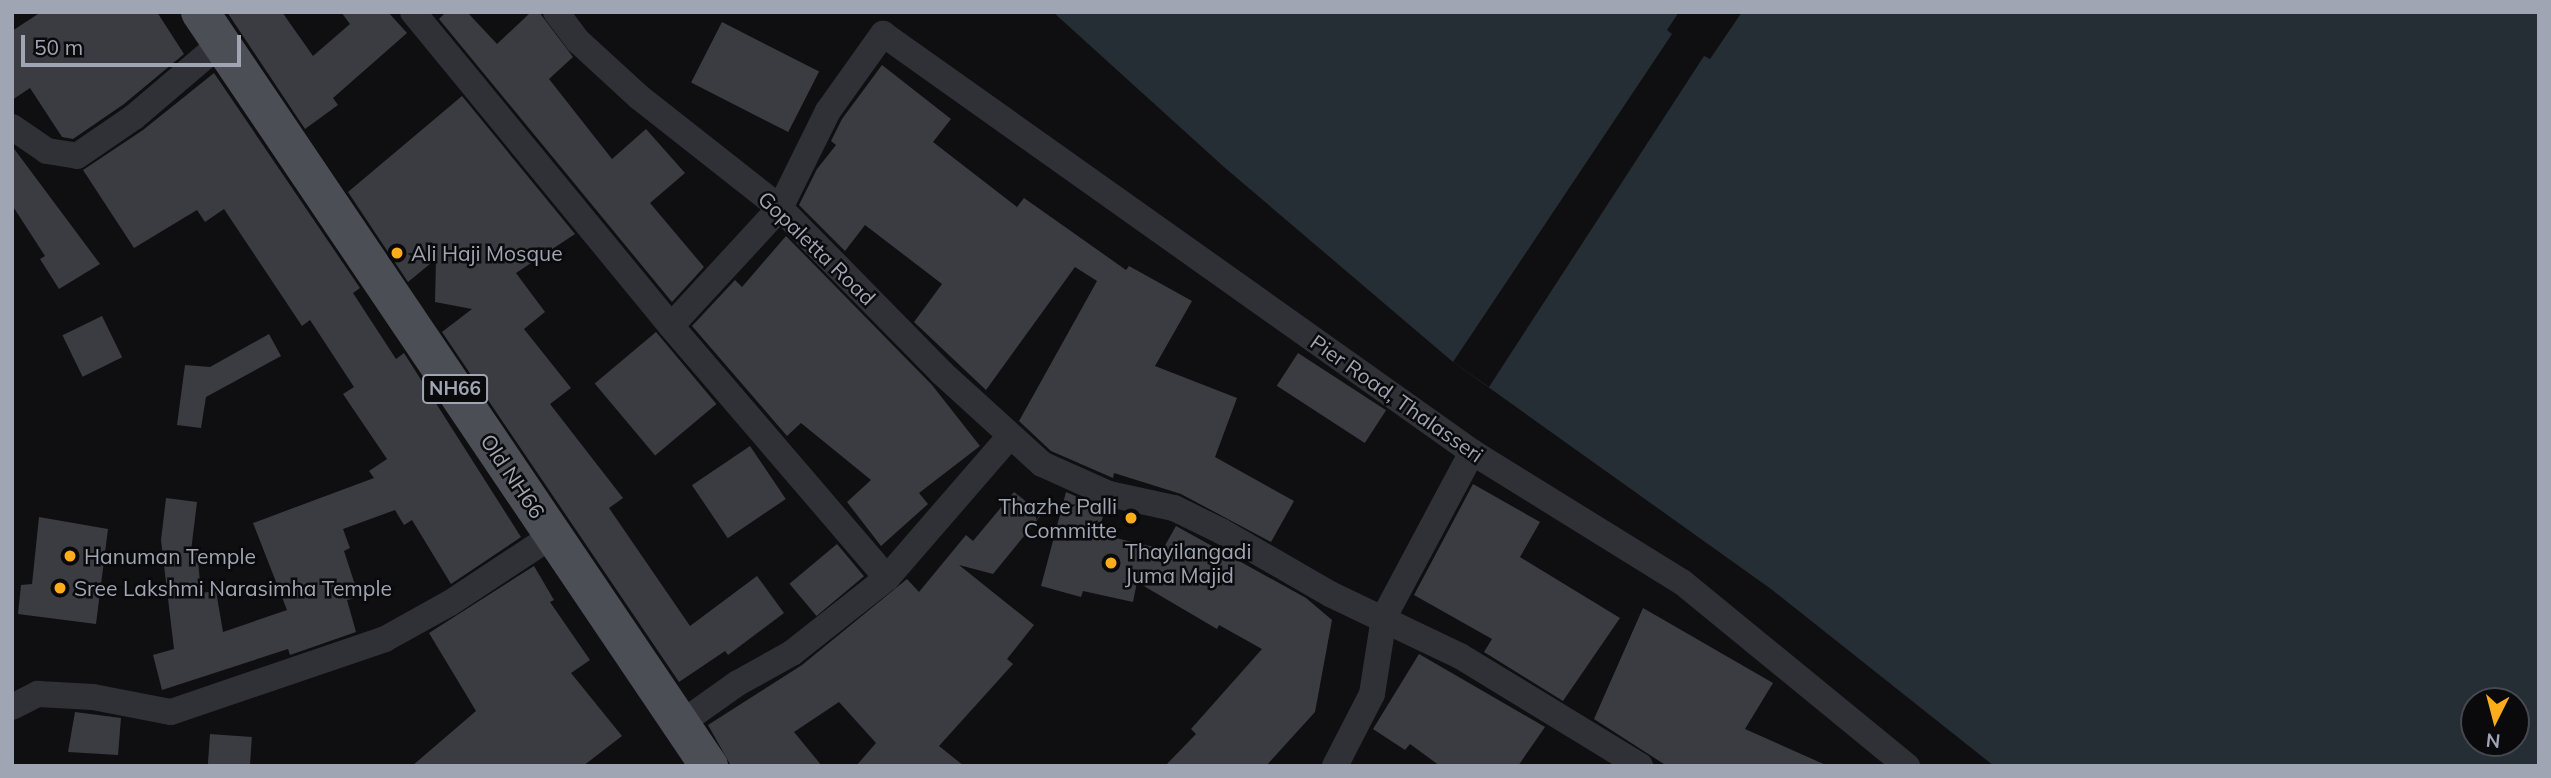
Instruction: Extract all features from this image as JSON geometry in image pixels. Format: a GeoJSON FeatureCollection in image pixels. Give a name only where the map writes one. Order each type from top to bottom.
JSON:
{"type":"FeatureCollection","features":[{"type":"Feature","properties":{"kind":"main road","name":"Old NH66"},"geometry":{"type":"LineString","coordinates":[[200,12],[709,766]]}},
{"type":"Feature","properties":{"kind":"street"},"geometry":{"type":"LineString","coordinates":[[413,12],[671,326],[887,578]]}},
{"type":"Feature","properties":{"kind":"street","name":"Gopaletta Road"},"geometry":{"type":"LineString","coordinates":[[556,12],[578,41],[639,97],[780,208],[1010,436],[1042,464],[1109,494],[1174,508],[1331,594],[1384,617],[1460,656],[1640,766]]}},
{"type":"Feature","properties":{"kind":"street","name":"Pier Road, Thalasseri"},"geometry":{"type":"LineString","coordinates":[[780,208],[828,111],[883,34],[1472,452],[1682,582],[1906,766]]}},
{"type":"Feature","properties":{"kind":"street"},"geometry":{"type":"LineString","coordinates":[[12,127],[47,151],[77,156],[134,117],[221,43]]}},
{"type":"Feature","properties":{"kind":"street"},"geometry":{"type":"LineString","coordinates":[[671,326],[780,208]]}},
{"type":"Feature","properties":{"kind":"street"},"geometry":{"type":"LineString","coordinates":[[680,724],[738,683],[792,653],[887,578],[1010,436]]}},
{"type":"Feature","properties":{"kind":"street"},"geometry":{"type":"LineString","coordinates":[[1335,766],[1372,694],[1384,617],[1472,452]]}},
{"type":"Feature","properties":{"kind":"street"},"geometry":{"type":"LineString","coordinates":[[12,707],[38,694],[93,697],[171,712],[386,639],[450,603],[553,536]]}},
{"type":"Feature","properties":{"kind":"shaded area"},"geometry":{"type":"Polygon","coordinates":[[[1053,12],[2539,12],[2539,766],[1994,766],[1771,589],[1453,362],[1224,167],[1053,12]]]}},
{"type":"Feature","properties":{"kind":"pier"},"geometry":{"type":"Polygon","coordinates":[[[1679,12],[1742,12],[1710,59],[1704,56],[1489,387],[1453,362],[1672,34],[1667,30],[1679,12]]]}},
{"type":"Feature","properties":{"kind":"building"},"geometry":{"type":"Polygon","coordinates":[[[41,12],[157,12],[184,54],[124,104],[73,139],[62,137],[30,88],[12,100],[12,31],[41,12]]]}},
{"type":"Feature","properties":{"kind":"building"},"geometry":{"type":"Polygon","coordinates":[[[227,12],[282,12],[313,56],[350,24],[341,12],[388,12],[407,33],[333,98],[338,105],[305,129],[227,12]]]}},
{"type":"Feature","properties":{"kind":"building"},"geometry":{"type":"Polygon","coordinates":[[[446,12],[467,12],[497,44],[531,12],[539,12],[573,57],[549,79],[612,159],[646,129],[685,173],[650,203],[704,267],[672,302],[439,19],[446,12]]]}},
{"type":"Feature","properties":{"kind":"building"},"geometry":{"type":"Polygon","coordinates":[[[722,22],[819,71],[788,132],[691,83],[722,22]]]}},
{"type":"Feature","properties":{"kind":"building"},"geometry":{"type":"Polygon","coordinates":[[[882,65],[951,119],[933,142],[1017,207],[1024,198],[1126,270],[1129,266],[1192,301],[1155,366],[1237,398],[1215,457],[1294,501],[1271,542],[1181,494],[1114,473],[1113,478],[1051,451],[1019,421],[1097,281],[1075,267],[986,390],[914,322],[942,284],[865,225],[845,251],[799,205],[817,169],[836,145],[831,141],[842,119],[882,65]]]}},
{"type":"Feature","properties":{"kind":"building"},"geometry":{"type":"Polygon","coordinates":[[[214,73],[360,288],[353,293],[396,359],[404,353],[521,537],[451,584],[412,520],[404,525],[395,510],[343,529],[350,548],[344,551],[359,597],[347,600],[356,632],[290,655],[288,649],[162,690],[153,655],[174,649],[161,540],[166,498],[197,502],[191,551],[197,550],[201,593],[216,591],[223,632],[287,610],[253,523],[374,478],[369,471],[387,459],[343,394],[354,387],[310,320],[302,326],[224,209],[205,222],[197,210],[134,248],[83,170],[143,130],[214,73]]]}},
{"type":"Feature","properties":{"kind":"building"},"geometry":{"type":"Polygon","coordinates":[[[462,96],[575,234],[516,273],[545,312],[524,329],[571,388],[550,404],[623,498],[609,508],[690,626],[757,576],[784,613],[728,655],[725,651],[679,682],[442,332],[472,309],[435,302],[436,259],[408,282],[348,192],[462,96]]]}},
{"type":"Feature","properties":{"kind":"building"},"geometry":{"type":"Polygon","coordinates":[[[12,146],[100,264],[59,289],[40,259],[45,256],[12,205],[12,146]]]}},
{"type":"Feature","properties":{"kind":"building"},"geometry":{"type":"Polygon","coordinates":[[[786,236],[932,385],[980,446],[919,493],[928,504],[881,546],[847,502],[871,480],[801,423],[787,436],[692,326],[735,280],[742,287],[786,236]]]}},
{"type":"Feature","properties":{"kind":"building"},"geometry":{"type":"Polygon","coordinates":[[[102,316],[122,357],[83,377],[62,335],[102,316]]]}},
{"type":"Feature","properties":{"kind":"building"},"geometry":{"type":"Polygon","coordinates":[[[656,332],[716,404],[655,455],[595,383],[656,332]]]}},
{"type":"Feature","properties":{"kind":"building"},"geometry":{"type":"Polygon","coordinates":[[[269,334],[281,356],[206,397],[201,428],[177,425],[185,365],[210,367],[269,334]]]}},
{"type":"Feature","properties":{"kind":"building"},"geometry":{"type":"Polygon","coordinates":[[[1298,353],[1386,410],[1365,443],[1277,386],[1298,353]]]}},
{"type":"Feature","properties":{"kind":"building"},"geometry":{"type":"Polygon","coordinates":[[[750,446],[786,499],[728,538],[692,485],[750,446]]]}},
{"type":"Feature","properties":{"kind":"building"},"geometry":{"type":"Polygon","coordinates":[[[1473,484],[1540,522],[1520,557],[1620,618],[1563,701],[1484,652],[1492,639],[1414,595],[1473,484]]]}},
{"type":"Feature","properties":{"kind":"building"},"geometry":{"type":"Polygon","coordinates":[[[1014,492],[1042,514],[993,574],[959,565],[1034,625],[1007,659],[1013,664],[939,746],[964,766],[856,766],[876,743],[839,702],[794,732],[822,766],[731,766],[708,725],[802,665],[907,579],[919,592],[966,535],[973,541],[1014,492]]]}},
{"type":"Feature","properties":{"kind":"building"},"geometry":{"type":"Polygon","coordinates":[[[1066,492],[1105,509],[1098,534],[1163,549],[1176,526],[1306,598],[1332,620],[1315,712],[1266,766],[1165,766],[1196,734],[1191,729],[1262,649],[1219,625],[1217,629],[1137,582],[1133,602],[1083,591],[1081,597],[1041,586],[1066,492]]]}},
{"type":"Feature","properties":{"kind":"building","name":"Hanuman Temple"},"geometry":{"type":"Polygon","coordinates":[[[39,517],[108,529],[96,624],[18,614],[21,585],[32,584],[39,517]]]}},
{"type":"Feature","properties":{"kind":"building"},"geometry":{"type":"Polygon","coordinates":[[[837,544],[864,576],[817,616],[790,584],[837,544]]]}},
{"type":"Feature","properties":{"kind":"building"},"geometry":{"type":"Polygon","coordinates":[[[534,566],[554,600],[550,602],[590,660],[571,673],[622,736],[583,766],[412,766],[476,711],[429,633],[534,566]]]}},
{"type":"Feature","properties":{"kind":"building"},"geometry":{"type":"Polygon","coordinates":[[[1643,608],[1773,683],[1745,729],[1828,766],[1667,766],[1594,719],[1643,608]]]}},
{"type":"Feature","properties":{"kind":"building"},"geometry":{"type":"Polygon","coordinates":[[[1419,654],[1545,727],[1518,766],[1440,766],[1410,744],[1405,750],[1373,729],[1419,654]]]}},
{"type":"Feature","properties":{"kind":"building"},"geometry":{"type":"Polygon","coordinates":[[[75,712],[121,718],[118,755],[68,752],[75,712]]]}},
{"type":"Feature","properties":{"kind":"building"},"geometry":{"type":"Polygon","coordinates":[[[210,734],[252,737],[250,766],[208,766],[210,734]]]}},
{"type":"Feature","properties":{"kind":"place","name":"Ali Haji Mosque"},"geometry":{"type":"Point","coordinates":[397,253]}},
{"type":"Feature","properties":{"kind":"place","name":"Thazhe Palli Committe"},"geometry":{"type":"Point","coordinates":[1131,518]}},
{"type":"Feature","properties":{"kind":"place","name":"Hanuman Temple"},"geometry":{"type":"Point","coordinates":[70,556]}},
{"type":"Feature","properties":{"kind":"place","name":"Thayilangadi Juma Majid"},"geometry":{"type":"Point","coordinates":[1111,563]}},
{"type":"Feature","properties":{"kind":"place","name":"Sree Lakshmi Narasimha Temple"},"geometry":{"type":"Point","coordinates":[60,588]}}]}
